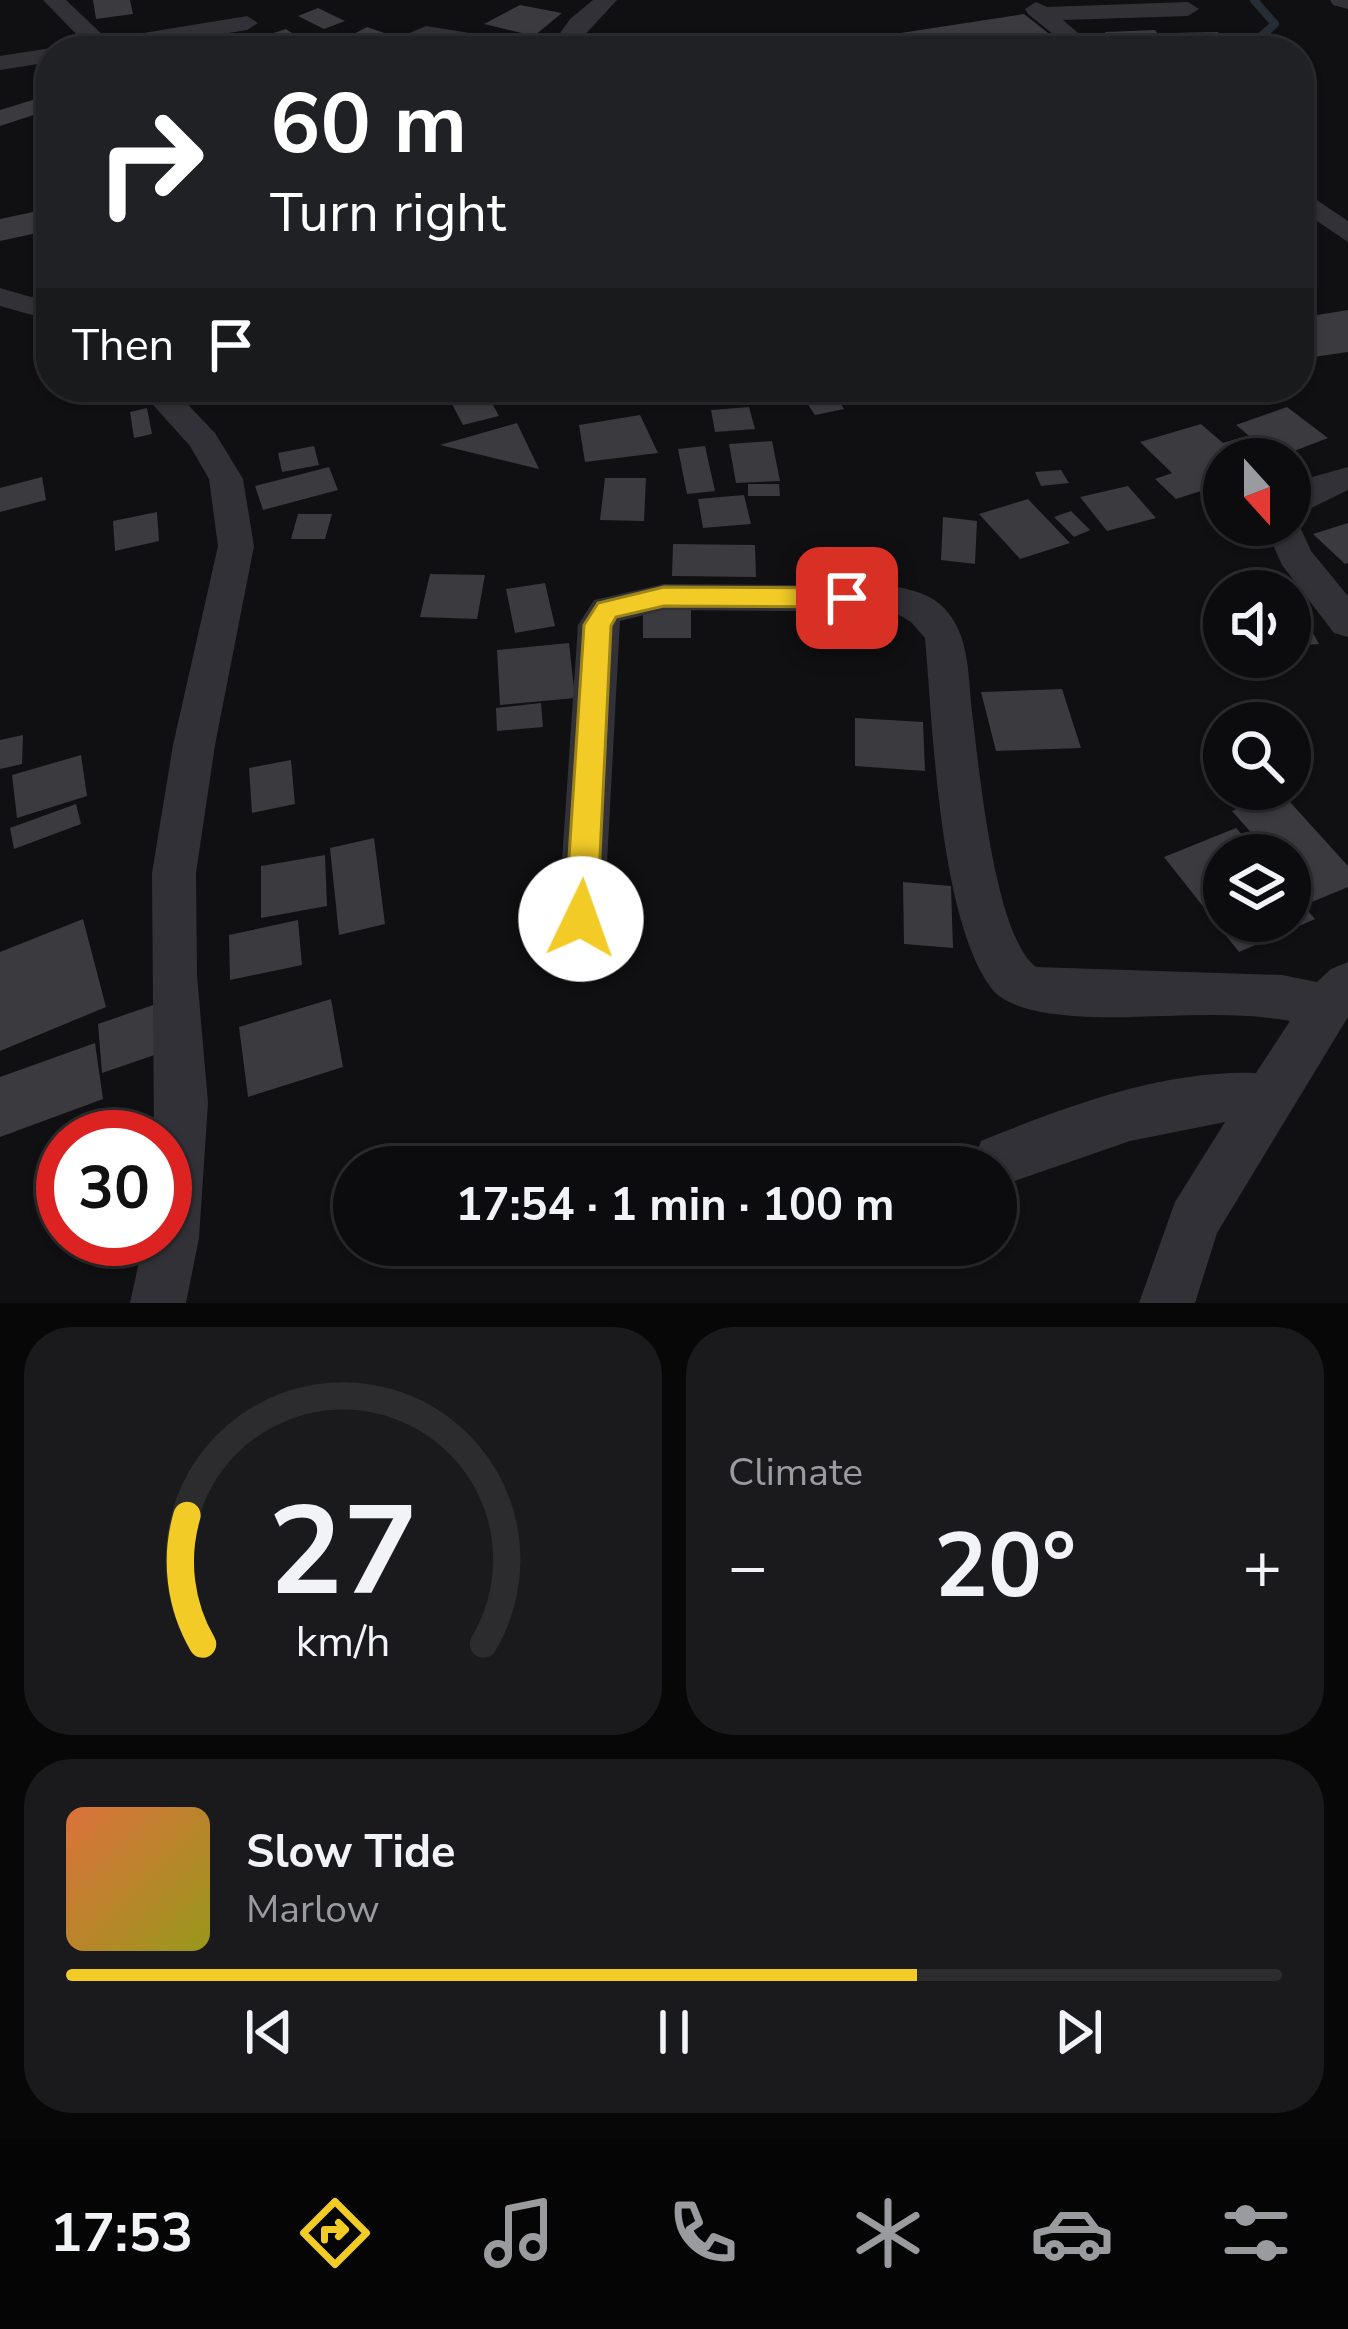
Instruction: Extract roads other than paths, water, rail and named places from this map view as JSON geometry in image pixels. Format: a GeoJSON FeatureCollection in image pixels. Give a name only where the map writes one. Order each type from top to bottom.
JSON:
{"type":"FeatureCollection","features":[{"type":"Feature","properties":{"kind":"street"},"geometry":{"type":"LineString","coordinates":[[54,0],[92,36]]}},
{"type":"Feature","properties":{"kind":"street"},"geometry":{"type":"LineString","coordinates":[[570,36],[606,0]]}},
{"type":"Feature","properties":{"kind":"street"},"geometry":{"type":"LineString","coordinates":[[1034,7],[1189,9]]}},
{"type":"Feature","properties":{"kind":"street"},"geometry":{"type":"LineString","coordinates":[[1034,7],[1070,36]]}},
{"type":"Feature","properties":{"kind":"street"},"geometry":{"type":"LineString","coordinates":[[165,36],[247,23]]}},
{"type":"Feature","properties":{"kind":"street"},"geometry":{"type":"LineString","coordinates":[[0,63],[36,57]]}},
{"type":"Feature","properties":{"kind":"street"},"geometry":{"type":"LineString","coordinates":[[1314,208],[1348,234]]}},
{"type":"Feature","properties":{"kind":"street"},"geometry":{"type":"LineString","coordinates":[[0,297],[36,306]]}},
{"type":"Feature","properties":{"kind":"street"},"geometry":{"type":"LineString","coordinates":[[158,1303],[172,1238],[182,1103],[172,975],[174,873],[194,745],[236,546],[226,479],[203,440],[167,402]]}},
{"type":"Feature","properties":{"kind":"street"},"geometry":{"type":"LineString","coordinates":[[1311,491],[1348,478]]}},
{"type":"Feature","properties":{"kind":"street"},"geometry":{"type":"LineString","coordinates":[[1290,546],[1348,623]]}},
{"type":"Feature","properties":{"kind":"street"},"geometry":{"type":"LineString","coordinates":[[581,919],[597,625],[607,610],[664,597],[895,599],[916,604],[935,621],[944,638],[984,926],[1010,976],[1030,988],[1060,992],[1337,995]]}},
{"type":"Feature","properties":{"kind":"street"},"geometry":{"type":"LineString","coordinates":[[1167,1303],[1194,1221],[1265,1099],[1337,995]]}},
{"type":"Feature","properties":{"kind":"street"},"geometry":{"type":"LineString","coordinates":[[1017,1154],[1168,1105],[1235,1095],[1265,1099]]}},
{"type":"Feature","properties":{"kind":"waterway"},"geometry":{"type":"LineString","coordinates":[[1254,0],[1275,24],[1261,36]]}}]}
